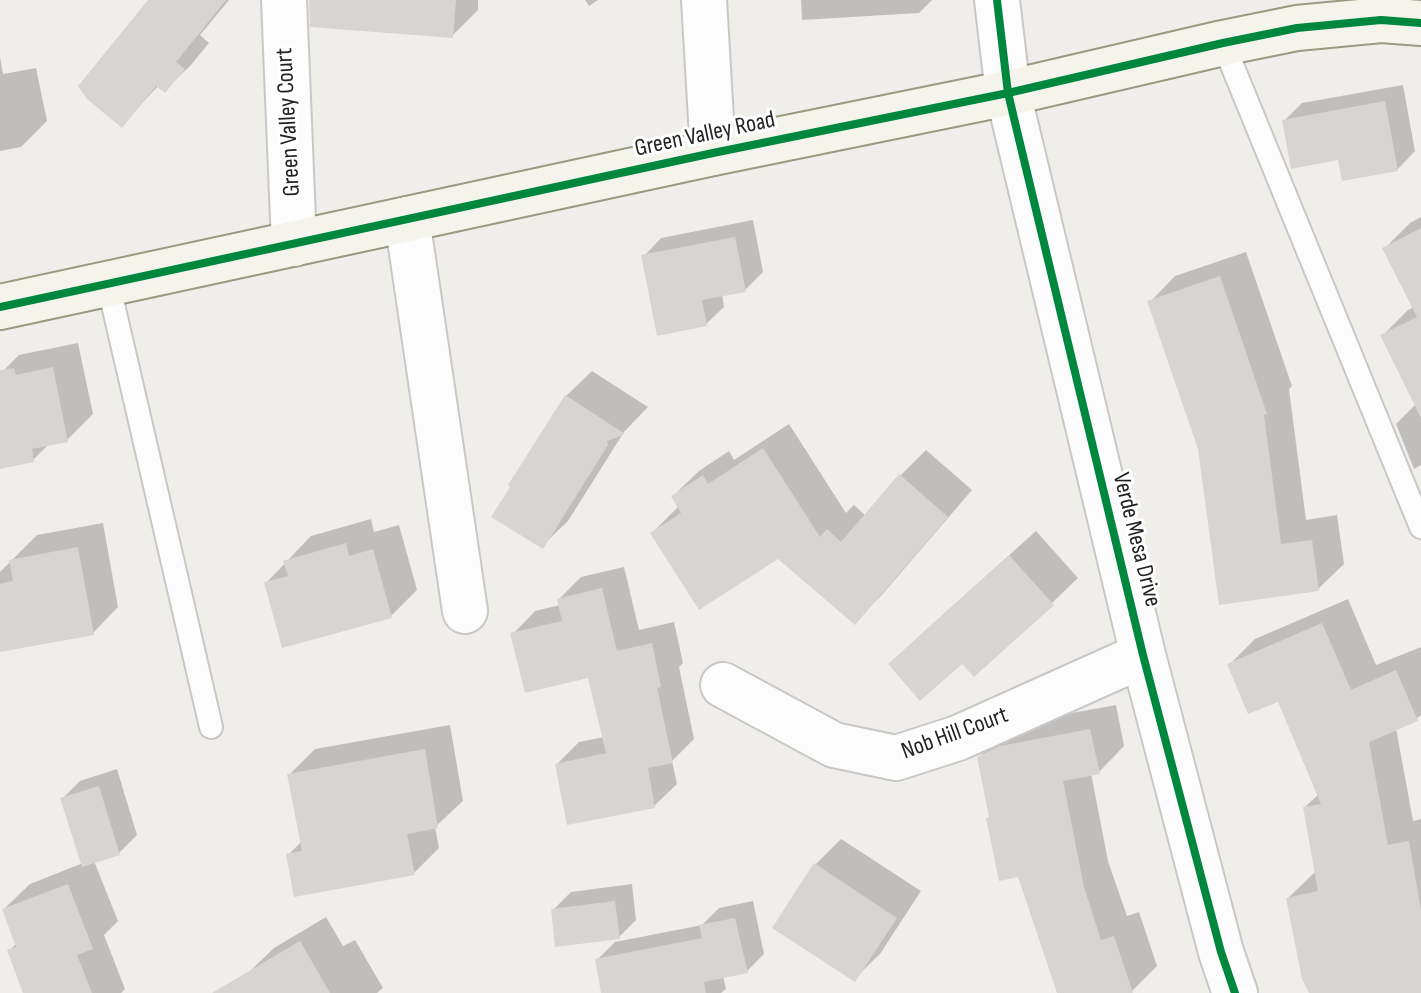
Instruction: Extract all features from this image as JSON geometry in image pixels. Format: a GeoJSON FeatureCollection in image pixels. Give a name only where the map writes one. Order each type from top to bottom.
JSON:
{"type":"FeatureCollection","features":[{"type":"Feature","properties":{"kind":"street","name":"Green Valley Court"},"geometry":{"type":"LineString","coordinates":[[284,0],[294,244]]}},
{"type":"Feature","properties":{"kind":"street"},"geometry":{"type":"LineString","coordinates":[[704,0],[713,153]]}},
{"type":"Feature","properties":{"kind":"street","name":"Verde Mesa Drive"},"geometry":{"type":"LineString","coordinates":[[997,0],[1008,93],[1143,655],[1221,952],[1235,993]]}},
{"type":"Feature","properties":{"kind":"street","name":"Green Valley Road"},"geometry":{"type":"LineString","coordinates":[[0,307],[713,153],[1008,93],[1297,28],[1381,20],[1421,23]]}},
{"type":"Feature","properties":{"kind":"street"},"geometry":{"type":"LineString","coordinates":[[407,219],[465,611]]}},
{"type":"Feature","properties":{"kind":"street","name":"Nob Hill Court"},"geometry":{"type":"LineString","coordinates":[[723,685],[834,745],[896,758],[958,738],[1143,655]]}},
{"type":"Feature","properties":{"kind":"lane"},"geometry":{"type":"LineString","coordinates":[[1223,43],[1421,527]]}},
{"type":"Feature","properties":{"kind":"lane"},"geometry":{"type":"LineString","coordinates":[[108,283],[211,727]]}},
{"type":"Feature","properties":{"kind":"building"},"geometry":{"type":"Polygon","coordinates":[[[148,0],[226,0],[176,62],[185,69],[165,93],[156,86],[122,128],[87,99],[78,86],[148,0]]]}},
{"type":"Feature","properties":{"kind":"building"},"geometry":{"type":"Polygon","coordinates":[[[309,0],[456,0],[453,38],[310,27],[309,0]]]}},
{"type":"Feature","properties":{"kind":"building"},"geometry":{"type":"Polygon","coordinates":[[[1385,101],[1398,171],[1342,181],[1338,160],[1291,169],[1282,120],[1385,101]]]}},
{"type":"Feature","properties":{"kind":"building"},"geometry":{"type":"Polygon","coordinates":[[[1421,228],[1421,418],[1380,335],[1417,317],[1382,248],[1421,228]]]}},
{"type":"Feature","properties":{"kind":"building"},"geometry":{"type":"Polygon","coordinates":[[[735,237],[746,292],[702,300],[707,326],[657,336],[641,255],[735,237]]]}},
{"type":"Feature","properties":{"kind":"building"},"geometry":{"type":"Polygon","coordinates":[[[1220,276],[1267,414],[1264,415],[1281,544],[1312,540],[1319,591],[1219,605],[1198,449],[1147,301],[1220,276]]]}},
{"type":"Feature","properties":{"kind":"building"},"geometry":{"type":"Polygon","coordinates":[[[53,367],[68,442],[32,449],[34,462],[0,469],[0,370],[14,368],[16,375],[53,367]]]}},
{"type":"Feature","properties":{"kind":"building"},"geometry":{"type":"Polygon","coordinates":[[[565,395],[625,434],[607,441],[608,445],[543,549],[491,517],[565,395]]]}},
{"type":"Feature","properties":{"kind":"building"},"geometry":{"type":"Polygon","coordinates":[[[763,448],[820,537],[827,529],[841,542],[899,474],[948,517],[855,625],[778,559],[699,610],[650,533],[681,513],[671,496],[703,475],[708,484],[763,448]]]}},
{"type":"Feature","properties":{"kind":"building"},"geometry":{"type":"Polygon","coordinates":[[[346,543],[349,556],[373,549],[392,618],[282,648],[264,582],[288,576],[283,561],[346,543]]]}},
{"type":"Feature","properties":{"kind":"building"},"geometry":{"type":"Polygon","coordinates":[[[78,547],[94,635],[0,652],[0,584],[13,581],[9,560],[78,547]]]}},
{"type":"Feature","properties":{"kind":"building"},"geometry":{"type":"Polygon","coordinates":[[[1009,555],[1054,605],[974,677],[962,664],[920,701],[888,664],[1009,555]]]}},
{"type":"Feature","properties":{"kind":"building"},"geometry":{"type":"Polygon","coordinates":[[[602,588],[617,651],[652,643],[661,687],[657,688],[673,763],[648,768],[655,808],[567,825],[555,764],[606,753],[588,678],[525,693],[510,633],[562,621],[557,599],[602,588]]]}},
{"type":"Feature","properties":{"kind":"building"},"geometry":{"type":"Polygon","coordinates":[[[1322,623],[1351,690],[1396,670],[1418,721],[1369,742],[1388,845],[1409,841],[1421,911],[1421,993],[1309,993],[1302,979],[1286,898],[1318,891],[1303,807],[1321,804],[1278,702],[1248,714],[1227,664],[1322,623]]]}},
{"type":"Feature","properties":{"kind":"building"},"geometry":{"type":"Polygon","coordinates":[[[1090,729],[1100,774],[1063,781],[1084,887],[1101,940],[1114,936],[1133,993],[1057,993],[1018,877],[999,881],[986,818],[989,817],[977,757],[1000,746],[1090,729]]]}},
{"type":"Feature","properties":{"kind":"building"},"geometry":{"type":"Polygon","coordinates":[[[425,749],[438,828],[407,834],[415,875],[294,897],[286,854],[302,851],[287,774],[425,749]]]}},
{"type":"Feature","properties":{"kind":"building"},"geometry":{"type":"Polygon","coordinates":[[[99,786],[120,855],[82,867],[60,798],[99,786]]]}},
{"type":"Feature","properties":{"kind":"building"},"geometry":{"type":"Polygon","coordinates":[[[814,863],[897,918],[855,982],[772,928],[814,863]]]}},
{"type":"Feature","properties":{"kind":"building"},"geometry":{"type":"Polygon","coordinates":[[[68,884],[93,949],[77,955],[92,993],[23,993],[7,950],[16,947],[2,909],[68,884]]]}},
{"type":"Feature","properties":{"kind":"building"},"geometry":{"type":"Polygon","coordinates":[[[615,901],[620,939],[555,947],[551,909],[615,901]]]}},
{"type":"Feature","properties":{"kind":"building"},"geometry":{"type":"Polygon","coordinates":[[[735,918],[748,973],[704,982],[706,993],[601,993],[595,959],[702,938],[699,925],[735,918]]]}},
{"type":"Feature","properties":{"kind":"building"},"geometry":{"type":"Polygon","coordinates":[[[300,941],[330,993],[212,993],[300,941]]]}},
{"type":"Feature","properties":{"kind":"cycle path"},"geometry":{"type":"LineString","coordinates":[[997,0],[1008,93],[1018,135],[1143,655],[1221,952],[1235,993]]}},
{"type":"Feature","properties":{"kind":"cycle path"},"geometry":{"type":"LineString","coordinates":[[0,307],[713,153],[1008,93],[1297,28],[1381,20],[1421,23]]}}]}
